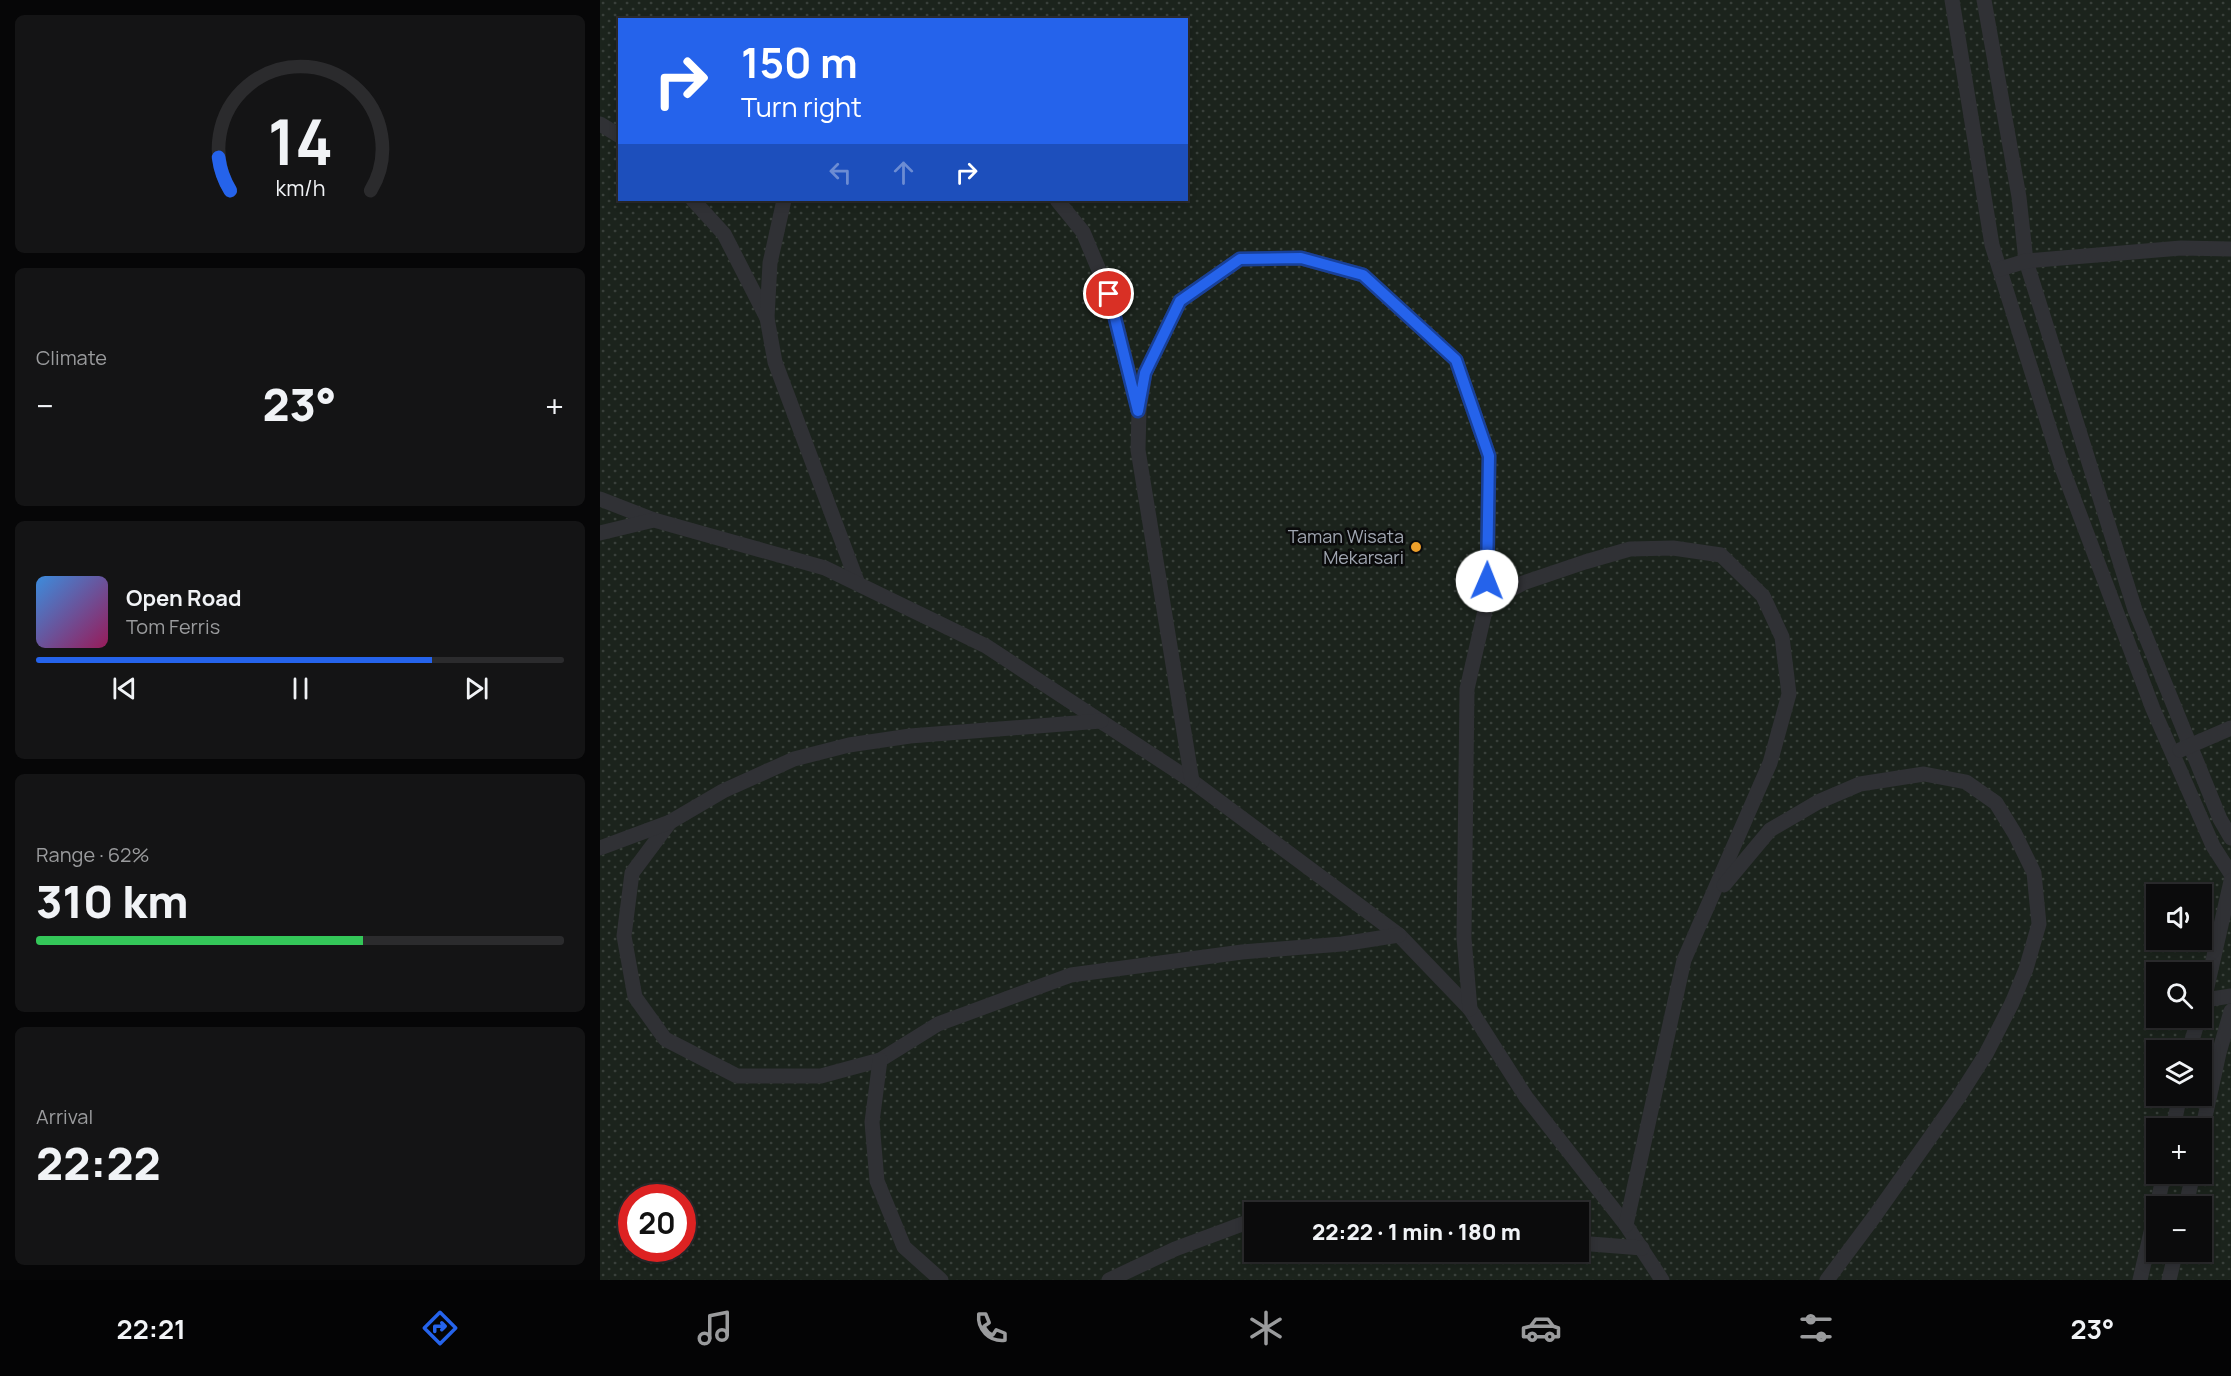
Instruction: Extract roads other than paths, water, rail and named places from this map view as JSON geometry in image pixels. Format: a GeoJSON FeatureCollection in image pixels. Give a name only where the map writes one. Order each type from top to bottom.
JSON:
{"type":"FeatureCollection","features":[{"type":"Feature","properties":{"kind":"lane"},"geometry":{"type":"LineString","coordinates":[[1952,0],[1992,245],[2061,465],[2153,709],[2213,846],[2231,874]]}},
{"type":"Feature","properties":{"kind":"lane"},"geometry":{"type":"LineString","coordinates":[[1984,0],[2019,197],[2026,261],[2135,610],[2220,819],[2231,838]]}},
{"type":"Feature","properties":{"kind":"lane"},"geometry":{"type":"LineString","coordinates":[[600,123],[618,135]]}},
{"type":"Feature","properties":{"kind":"lane"},"geometry":{"type":"LineString","coordinates":[[694,201],[724,234],[767,318]]}},
{"type":"Feature","properties":{"kind":"lane"},"geometry":{"type":"LineString","coordinates":[[784,201],[770,263],[767,318],[775,362],[858,584]]}},
{"type":"Feature","properties":{"kind":"lane"},"geometry":{"type":"LineString","coordinates":[[1058,201],[1083,232],[1109,294],[1138,411]]}},
{"type":"Feature","properties":{"kind":"lane"},"geometry":{"type":"LineString","coordinates":[[2000,269],[2026,261],[2181,248],[2231,249]]}},
{"type":"Feature","properties":{"kind":"lane"},"geometry":{"type":"LineString","coordinates":[[1192,780],[1138,450],[1138,411],[1145,373],[1180,301],[1240,259],[1301,258],[1363,275],[1456,360],[1489,456],[1487,602],[1467,689],[1464,938],[1470,1009]]}},
{"type":"Feature","properties":{"kind":"lane"},"geometry":{"type":"LineString","coordinates":[[600,499],[654,520],[825,568],[986,646],[1192,780],[1399,935],[1470,1009],[1526,1097],[1626,1225],[1662,1280]]}},
{"type":"Feature","properties":{"kind":"lane"},"geometry":{"type":"LineString","coordinates":[[600,533],[654,520]]}},
{"type":"Feature","properties":{"kind":"lane"},"geometry":{"type":"LineString","coordinates":[[1487,602],[1523,583],[1630,549],[1673,548],[1721,555],[1763,596],[1782,637],[1789,694],[1770,763],[1684,960],[1626,1225]]}},
{"type":"Feature","properties":{"kind":"lane"},"geometry":{"type":"LineString","coordinates":[[600,848],[670,822],[723,791],[794,759],[849,745],[910,736],[1101,721]]}},
{"type":"Feature","properties":{"kind":"lane"},"geometry":{"type":"LineString","coordinates":[[2172,754],[2231,728]]}},
{"type":"Feature","properties":{"kind":"lane"},"geometry":{"type":"LineString","coordinates":[[1713,898],[1770,830],[1818,802],[1860,784],[1924,774],[1966,782],[1996,803],[2015,834],[2034,873],[2039,924],[2026,969],[2012,1003],[1986,1054],[1958,1098],[1827,1280]]}},
{"type":"Feature","properties":{"kind":"lane"},"geometry":{"type":"LineString","coordinates":[[670,822],[632,873],[624,936],[635,997],[665,1039],[737,1076],[821,1076],[880,1060],[938,1024],[1071,975],[1232,953],[1342,944],[1399,935]]}},
{"type":"Feature","properties":{"kind":"lane"},"geometry":{"type":"LineString","coordinates":[[2212,968],[2231,881]]}},
{"type":"Feature","properties":{"kind":"lane"},"geometry":{"type":"LineString","coordinates":[[2212,1002],[2231,996]]}},
{"type":"Feature","properties":{"kind":"lane"},"geometry":{"type":"LineString","coordinates":[[2205,1118],[2231,1011]]}},
{"type":"Feature","properties":{"kind":"lane"},"geometry":{"type":"LineString","coordinates":[[880,1060],[872,1122],[877,1180],[904,1247],[940,1280]]}},
{"type":"Feature","properties":{"kind":"lane"},"geometry":{"type":"LineString","coordinates":[[1109,1280],[1175,1249],[1244,1223]]}},
{"type":"Feature","properties":{"kind":"lane"},"geometry":{"type":"LineString","coordinates":[[1589,1244],[1642,1248]]}},
{"type":"Feature","properties":{"kind":"lane"},"geometry":{"type":"LineString","coordinates":[[2140,1280],[2146,1254]]}},
{"type":"Feature","properties":{"kind":"lane"},"geometry":{"type":"LineString","coordinates":[[2169,1280],[2173,1262]]}},
{"type":"Feature","properties":{"kind":"place","name":"Taman Wisata Mekarsari"},"geometry":{"type":"Point","coordinates":[1416,547]}}]}
